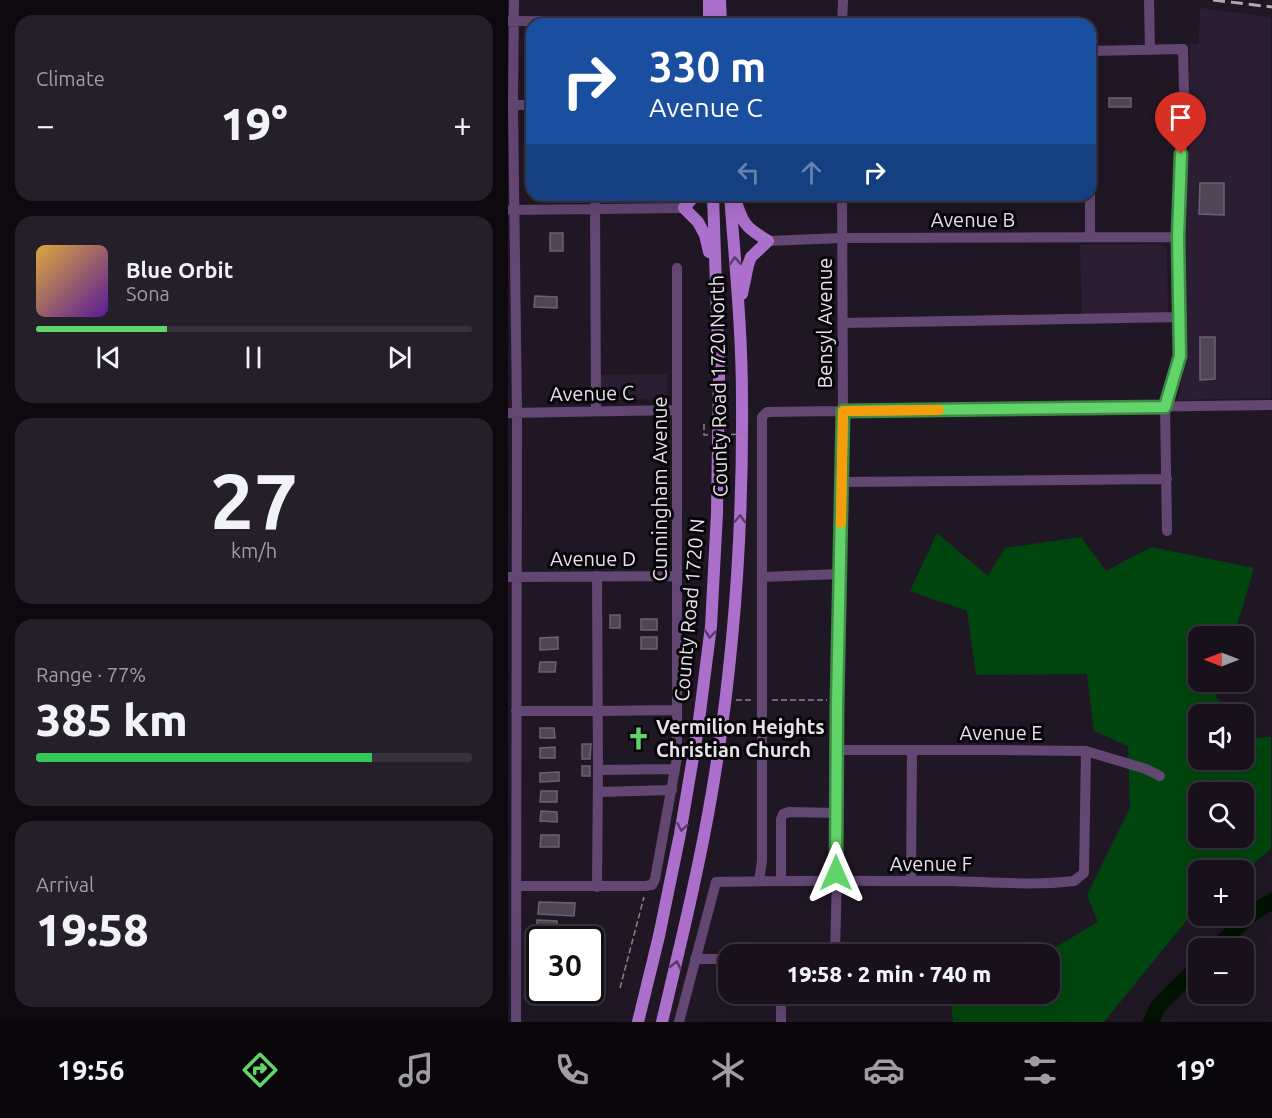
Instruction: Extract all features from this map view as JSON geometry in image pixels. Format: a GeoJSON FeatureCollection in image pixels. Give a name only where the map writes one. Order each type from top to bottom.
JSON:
{"type":"FeatureCollection","features":[{"type":"Feature","properties":{"kind":"main road"},"geometry":{"type":"LineString","coordinates":[[709,0],[709,18]]}},
{"type":"Feature","properties":{"kind":"main road"},"geometry":{"type":"LineString","coordinates":[[720,0],[721,18]]}},
{"type":"Feature","properties":{"kind":"main road"},"geometry":{"type":"LineString","coordinates":[[690,201],[684,208],[698,222],[705,235],[716,291]]}},
{"type":"Feature","properties":{"kind":"main road","name":"County Road 1720 N"},"geometry":{"type":"LineString","coordinates":[[638,1022],[680,834],[698,728],[711,626],[717,513],[719,376],[713,201]]}},
{"type":"Feature","properties":{"kind":"main road","name":"County Road 1720 North"},"geometry":{"type":"LineString","coordinates":[[662,1022],[697,874],[712,790],[732,639],[741,498],[742,397],[732,201]]}},
{"type":"Feature","properties":{"kind":"main road"},"geometry":{"type":"LineString","coordinates":[[734,201],[742,219],[751,230],[768,241],[751,257],[739,310]]}},
{"type":"Feature","properties":{"kind":"street"},"geometry":{"type":"LineString","coordinates":[[514,0],[511,21],[512,659],[516,711],[516,886],[512,961],[516,1022]]}},
{"type":"Feature","properties":{"kind":"street"},"geometry":{"type":"LineString","coordinates":[[842,18],[843,0]]}},
{"type":"Feature","properties":{"kind":"street"},"geometry":{"type":"LineString","coordinates":[[1149,0],[1150,50]]}},
{"type":"Feature","properties":{"kind":"street"},"geometry":{"type":"LineString","coordinates":[[511,21],[526,21]]}},
{"type":"Feature","properties":{"kind":"street"},"geometry":{"type":"LineString","coordinates":[[1096,51],[1183,49],[1184,91],[1178,237],[1180,356],[1165,407],[1167,531]]}},
{"type":"Feature","properties":{"kind":"street"},"geometry":{"type":"LineString","coordinates":[[595,201],[596,411]]}},
{"type":"Feature","properties":{"kind":"street","name":"Bensyl Avenue"},"geometry":{"type":"LineString","coordinates":[[835,944],[843,411],[842,201]]}},
{"type":"Feature","properties":{"kind":"street"},"geometry":{"type":"LineString","coordinates":[[1090,201],[1090,237]]}},
{"type":"Feature","properties":{"kind":"street"},"geometry":{"type":"LineString","coordinates":[[511,210],[684,208]]}},
{"type":"Feature","properties":{"kind":"street","name":"Avenue B"},"geometry":{"type":"LineString","coordinates":[[768,241],[842,238],[1178,237]]}},
{"type":"Feature","properties":{"kind":"street","name":"Cunningham Avenue"},"geometry":{"type":"LineString","coordinates":[[677,268],[677,710]]}},
{"type":"Feature","properties":{"kind":"street"},"geometry":{"type":"LineString","coordinates":[[843,323],[1179,317]]}},
{"type":"Feature","properties":{"kind":"street"},"geometry":{"type":"LineString","coordinates":[[760,881],[763,700],[762,417],[767,412],[1272,405]]}},
{"type":"Feature","properties":{"kind":"street","name":"Avenue C"},"geometry":{"type":"LineString","coordinates":[[512,413],[677,410]]}},
{"type":"Feature","properties":{"kind":"street"},"geometry":{"type":"LineString","coordinates":[[842,482],[1167,479]]}},
{"type":"Feature","properties":{"kind":"street"},"geometry":{"type":"LineString","coordinates":[[762,577],[840,574]]}},
{"type":"Feature","properties":{"kind":"street"},"geometry":{"type":"LineString","coordinates":[[597,576],[597,887]]}},
{"type":"Feature","properties":{"kind":"street","name":"Avenue D"},"geometry":{"type":"LineString","coordinates":[[512,577],[677,576]]}},
{"type":"Feature","properties":{"kind":"street"},"geometry":{"type":"LineString","coordinates":[[516,711],[677,710],[677,758],[652,885],[516,886]]}},
{"type":"Feature","properties":{"kind":"street","name":"Avenue E"},"geometry":{"type":"LineString","coordinates":[[837,750],[1086,751],[1146,769],[1160,776]]}},
{"type":"Feature","properties":{"kind":"street"},"geometry":{"type":"LineString","coordinates":[[911,881],[912,750]]}},
{"type":"Feature","properties":{"kind":"street","name":"Avenue F"},"geometry":{"type":"LineString","coordinates":[[695,959],[716,882],[781,880],[1033,884],[1074,881],[1084,873],[1086,751]]}},
{"type":"Feature","properties":{"kind":"street"},"geometry":{"type":"LineString","coordinates":[[598,770],[675,769]]}},
{"type":"Feature","properties":{"kind":"street"},"geometry":{"type":"LineString","coordinates":[[598,792],[672,790]]}},
{"type":"Feature","properties":{"kind":"street"},"geometry":{"type":"LineString","coordinates":[[781,880],[781,819],[783,814],[789,812],[837,813]]}},
{"type":"Feature","properties":{"kind":"street"},"geometry":{"type":"LineString","coordinates":[[679,1022],[695,959],[718,959]]}},
{"type":"Feature","properties":{"kind":"street"},"geometry":{"type":"LineString","coordinates":[[781,1004],[781,1022]]}},
{"type":"Feature","properties":{"kind":"path"},"geometry":{"type":"LineString","coordinates":[[704,424],[704,435]]}},
{"type":"Feature","properties":{"kind":"path"},"geometry":{"type":"LineString","coordinates":[[713,435],[749,434]]}},
{"type":"Feature","properties":{"kind":"path"},"geometry":{"type":"LineString","coordinates":[[735,700],[828,700]]}},
{"type":"Feature","properties":{"kind":"path"},"geometry":{"type":"LineString","coordinates":[[620,988],[645,893]]}},
{"type":"Feature","properties":{"kind":"shaded area"},"geometry":{"type":"Polygon","coordinates":[[[1200,8],[1271,17],[1271,398],[1178,400],[1186,355],[1184,230],[1189,147],[1190,44],[1199,44],[1200,8]]]}},
{"type":"Feature","properties":{"kind":"shaded area"},"geometry":{"type":"Polygon","coordinates":[[[1160,244],[1167,248],[1168,318],[1082,319],[1080,245],[1160,244]]]}},
{"type":"Feature","properties":{"kind":"shaded area"},"geometry":{"type":"Polygon","coordinates":[[[667,374],[667,399],[596,400],[596,375],[667,374]]]}},
{"type":"Feature","properties":{"kind":"green space"},"geometry":{"type":"Polygon","coordinates":[[[937,533],[988,576],[1005,548],[1081,537],[1106,571],[1151,547],[1254,568],[1237,626],[1188,626],[1188,692],[1217,692],[1216,696],[1222,704],[1188,704],[1188,770],[1254,770],[1254,738],[1271,737],[1271,849],[1254,863],[1254,860],[1188,860],[1188,919],[1104,1022],[953,1022],[951,1004],[1060,1004],[1060,945],[1098,922],[1087,895],[1130,808],[1128,746],[1094,731],[1087,674],[976,675],[967,611],[910,591],[937,533]]]}},
{"type":"Feature","properties":{"kind":"building"},"geometry":{"type":"Polygon","coordinates":[[[1109,98],[1131,98],[1131,107],[1109,107],[1109,98]]]}},
{"type":"Feature","properties":{"kind":"building"},"geometry":{"type":"Polygon","coordinates":[[[1200,183],[1224,183],[1224,215],[1199,214],[1200,183]]]}},
{"type":"Feature","properties":{"kind":"building"},"geometry":{"type":"Polygon","coordinates":[[[550,233],[563,233],[563,251],[550,251],[550,233]]]}},
{"type":"Feature","properties":{"kind":"building"},"geometry":{"type":"Polygon","coordinates":[[[535,296],[557,297],[557,308],[534,307],[535,296]]]}},
{"type":"Feature","properties":{"kind":"building"},"geometry":{"type":"Polygon","coordinates":[[[1200,337],[1215,337],[1215,379],[1200,380],[1200,337]]]}},
{"type":"Feature","properties":{"kind":"building"},"geometry":{"type":"Polygon","coordinates":[[[610,615],[620,615],[620,628],[610,628],[610,615]]]}},
{"type":"Feature","properties":{"kind":"building"},"geometry":{"type":"Polygon","coordinates":[[[641,619],[657,619],[657,630],[641,630],[641,619]]]}},
{"type":"Feature","properties":{"kind":"building"},"geometry":{"type":"Polygon","coordinates":[[[558,637],[558,649],[540,650],[540,638],[558,637]]]}},
{"type":"Feature","properties":{"kind":"building"},"geometry":{"type":"Polygon","coordinates":[[[641,637],[657,637],[657,649],[641,649],[641,637]]]}},
{"type":"Feature","properties":{"kind":"building"},"geometry":{"type":"Polygon","coordinates":[[[540,662],[556,662],[555,672],[539,672],[540,662]]]}},
{"type":"Feature","properties":{"kind":"building"},"geometry":{"type":"Polygon","coordinates":[[[540,728],[554,728],[555,738],[540,738],[540,728]]]}},
{"type":"Feature","properties":{"kind":"building"},"geometry":{"type":"Polygon","coordinates":[[[582,744],[591,744],[590,759],[582,759],[582,744]]]}},
{"type":"Feature","properties":{"kind":"building"},"geometry":{"type":"Polygon","coordinates":[[[555,747],[555,758],[540,758],[540,748],[555,747]]]}},
{"type":"Feature","properties":{"kind":"building"},"geometry":{"type":"Polygon","coordinates":[[[582,766],[590,766],[590,776],[582,776],[582,766]]]}},
{"type":"Feature","properties":{"kind":"building"},"geometry":{"type":"Polygon","coordinates":[[[559,772],[559,781],[540,782],[540,773],[559,772]]]}},
{"type":"Feature","properties":{"kind":"building"},"geometry":{"type":"Polygon","coordinates":[[[541,791],[557,791],[557,802],[540,802],[541,791]]]}},
{"type":"Feature","properties":{"kind":"building"},"geometry":{"type":"Polygon","coordinates":[[[541,811],[557,812],[557,822],[540,821],[541,811]]]}},
{"type":"Feature","properties":{"kind":"building"},"geometry":{"type":"Polygon","coordinates":[[[541,835],[559,835],[559,847],[540,847],[541,835]]]}},
{"type":"Feature","properties":{"kind":"building"},"geometry":{"type":"Polygon","coordinates":[[[539,902],[575,903],[574,916],[538,914],[539,902]]]}},
{"type":"Feature","properties":{"kind":"building"},"geometry":{"type":"Polygon","coordinates":[[[537,920],[557,921],[557,926],[537,926],[537,920]]]}},
{"type":"Feature","properties":{"kind":"waterway"},"geometry":{"type":"LineString","coordinates":[[1226,938],[1249,916],[1272,901]]}},
{"type":"Feature","properties":{"kind":"waterway"},"geometry":{"type":"LineString","coordinates":[[1151,1022],[1158,1006],[1188,977]]}},
{"type":"Feature","properties":{"kind":"railway"},"geometry":{"type":"LineString","coordinates":[[1213,0],[1272,7]]}},
{"type":"Feature","properties":{"kind":"slow traffic"},"geometry":{"type":"LineString","coordinates":[[841,523],[843,411],[939,410]]}},
{"type":"Feature","properties":{"kind":"place","name":"Vermilion Heights Christian Church"},"geometry":{"type":"Point","coordinates":[638,738]}},
{"type":"Feature","properties":{"kind":"route"},"geometry":{"type":"LineString","coordinates":[[836,873],[843,411],[1165,407],[1180,356],[1178,237],[1181,154]]}}]}
